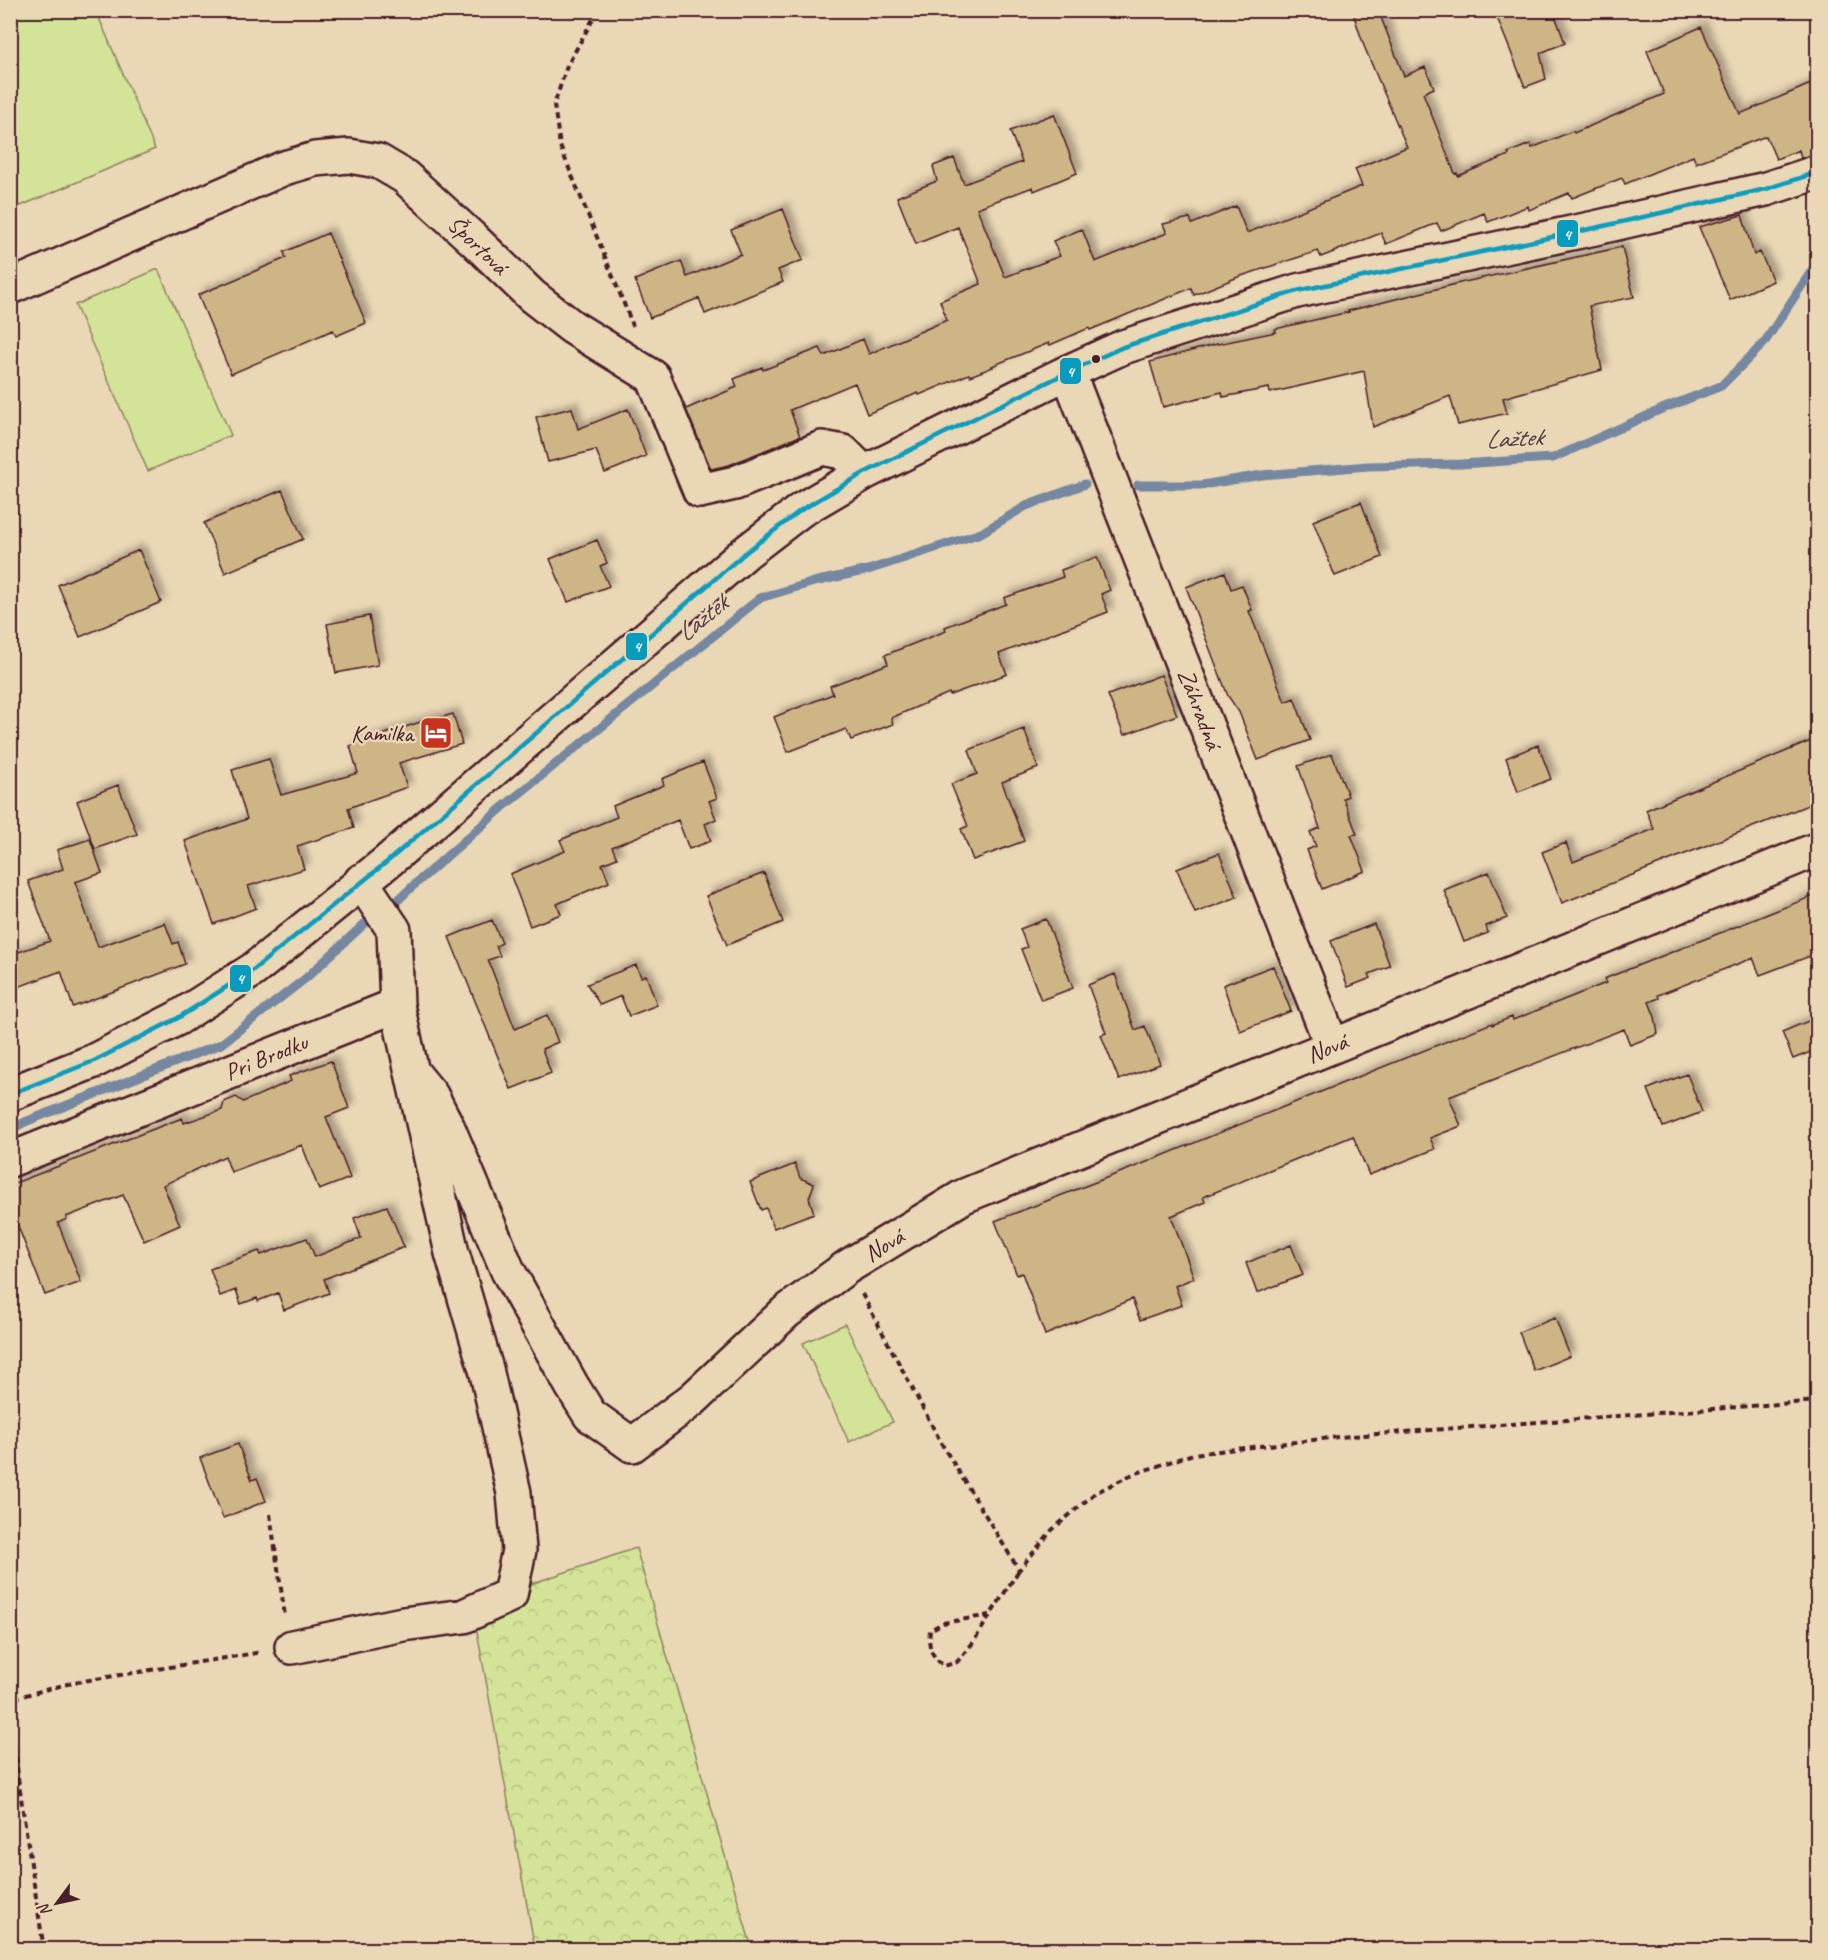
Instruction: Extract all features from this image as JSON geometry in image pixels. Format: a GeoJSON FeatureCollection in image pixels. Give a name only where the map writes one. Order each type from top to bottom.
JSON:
{"type":"FeatureCollection","features":[{"type":"Feature","properties":{"kind":"street","name":"Športová"},"geometry":{"type":"LineString","coordinates":[[10,287],[284,168],[315,159],[349,156],[378,161],[405,177],[532,296],[572,327],[653,377],[700,491],[735,483],[822,448],[843,452],[864,472]]}},
{"type":"Feature","properties":{"kind":"street"},"geometry":{"type":"LineString","coordinates":[[292,1647],[403,1624],[464,1616],[510,1595],[519,1550],[514,1493],[486,1370],[452,1253],[397,1005],[378,906],[387,861],[745,554],[801,510],[864,472],[1068,372],[1123,347],[1297,291],[1743,195],[1818,172]]}},
{"type":"Feature","properties":{"kind":"street","name":"Záhradná"},"geometry":{"type":"LineString","coordinates":[[1068,372],[1332,1046]]}},
{"type":"Feature","properties":{"kind":"street","name":"Nová"},"geometry":{"type":"LineString","coordinates":[[412,1072],[431,1095],[448,1128],[508,1271],[572,1386],[590,1415],[632,1445],[693,1399],[786,1312],[847,1267],[964,1196],[1818,849]]}},
{"type":"Feature","properties":{"kind":"street"},"geometry":{"type":"LineString","coordinates":[[10,1094],[94,1061],[178,1018],[253,970],[378,906]]}},
{"type":"Feature","properties":{"kind":"street","name":"Pri Brodku"},"geometry":{"type":"LineString","coordinates":[[10,1160],[397,1005]]}},
{"type":"Feature","properties":{"kind":"path"},"geometry":{"type":"LineString","coordinates":[[598,10],[567,66],[554,105],[560,146],[636,333]]}},
{"type":"Feature","properties":{"kind":"path"},"geometry":{"type":"LineString","coordinates":[[847,1267],[945,1448],[1019,1570]]}},
{"type":"Feature","properties":{"kind":"path"},"geometry":{"type":"LineString","coordinates":[[990,1615],[943,1623],[930,1630],[928,1644],[934,1658],[944,1666],[957,1662],[972,1644],[1019,1570],[1052,1530],[1095,1493],[1131,1474],[1193,1454],[1338,1437],[1818,1401]]}},
{"type":"Feature","properties":{"kind":"path"},"geometry":{"type":"LineString","coordinates":[[44,1950],[18,1778],[13,1726],[18,1697],[71,1683],[292,1647],[282,1600],[270,1514]]}},
{"type":"Feature","properties":{"kind":"green space"},"geometry":{"type":"Polygon","coordinates":[[[11,10],[96,11],[155,149],[11,210],[11,10]]]}},
{"type":"Feature","properties":{"kind":"green space"},"geometry":{"type":"Polygon","coordinates":[[[158,269],[231,435],[148,471],[75,305],[158,269]]]}},
{"type":"Feature","properties":{"kind":"green space"},"geometry":{"type":"Polygon","coordinates":[[[845,1324],[893,1422],[849,1442],[803,1343],[845,1324]]]}},
{"type":"Feature","properties":{"kind":"green space"},"geometry":{"type":"Polygon","coordinates":[[[636,1548],[752,1949],[535,1949],[472,1604],[636,1548]]]}},
{"type":"Feature","properties":{"kind":"building"},"geometry":{"type":"Polygon","coordinates":[[[1352,10],[1378,10],[1404,76],[1425,67],[1434,88],[1423,93],[1455,174],[1457,173],[1458,176],[1530,144],[1532,148],[1573,131],[1574,133],[1664,94],[1647,51],[1701,27],[1740,114],[1818,81],[1818,154],[1801,158],[1799,150],[1776,159],[1766,136],[1696,163],[1693,156],[1625,184],[1622,178],[1572,198],[1569,193],[1529,210],[1528,206],[1488,222],[1484,213],[1441,231],[1437,223],[1386,244],[1381,233],[1321,257],[1318,251],[1238,277],[1194,295],[1191,288],[1090,330],[1089,328],[1050,345],[1049,343],[970,376],[969,374],[867,414],[855,383],[790,410],[800,436],[729,465],[711,469],[686,409],[737,387],[734,379],[820,348],[824,356],[863,339],[869,354],[947,320],[940,301],[981,284],[958,227],[916,244],[897,197],[937,181],[933,166],[954,158],[964,184],[1022,162],[1010,131],[1054,114],[1077,173],[1034,191],[1033,187],[977,208],[1005,277],[1060,256],[1053,241],[1082,229],[1095,262],[1167,233],[1163,224],[1190,218],[1192,224],[1236,206],[1247,233],[1362,186],[1355,169],[1407,147],[1364,46],[1352,10]]]}},
{"type":"Feature","properties":{"kind":"building"},"geometry":{"type":"Polygon","coordinates":[[[1494,10],[1553,10],[1565,43],[1540,53],[1546,79],[1525,87],[1494,10]]]}},
{"type":"Feature","properties":{"kind":"building"},"geometry":{"type":"Polygon","coordinates":[[[783,209],[803,260],[778,270],[783,282],[705,314],[699,298],[650,318],[635,280],[681,261],[687,277],[741,254],[731,230],[783,209]]]}},
{"type":"Feature","properties":{"kind":"building"},"geometry":{"type":"Polygon","coordinates":[[[1742,215],[1754,255],[1760,252],[1773,281],[1730,300],[1699,227],[1742,215]]]}},
{"type":"Feature","properties":{"kind":"building"},"geometry":{"type":"Polygon","coordinates":[[[328,233],[366,323],[336,336],[333,330],[231,374],[198,295],[286,258],[284,252],[328,233]]]}},
{"type":"Feature","properties":{"kind":"building"},"geometry":{"type":"Polygon","coordinates":[[[1622,247],[1634,297],[1589,306],[1602,370],[1503,398],[1507,413],[1458,425],[1450,396],[1373,427],[1364,371],[1270,393],[1269,388],[1223,397],[1222,392],[1163,407],[1150,362],[1213,345],[1276,332],[1275,329],[1460,283],[1622,247]]]}},
{"type":"Feature","properties":{"kind":"building"},"geometry":{"type":"Polygon","coordinates":[[[572,408],[578,429],[628,409],[646,456],[605,473],[596,450],[548,462],[536,417],[572,408]]]}},
{"type":"Feature","properties":{"kind":"building"},"geometry":{"type":"Polygon","coordinates":[[[282,490],[303,539],[225,573],[204,523],[282,490]]]}},
{"type":"Feature","properties":{"kind":"building"},"geometry":{"type":"Polygon","coordinates":[[[1361,502],[1382,557],[1335,576],[1313,521],[1361,502]]]}},
{"type":"Feature","properties":{"kind":"building"},"geometry":{"type":"Polygon","coordinates":[[[597,540],[607,563],[600,566],[609,586],[568,602],[550,559],[597,540]]]}},
{"type":"Feature","properties":{"kind":"building"},"geometry":{"type":"Polygon","coordinates":[[[139,550],[161,602],[80,637],[58,585],[139,550]]]}},
{"type":"Feature","properties":{"kind":"building"},"geometry":{"type":"Polygon","coordinates":[[[1097,557],[1110,590],[1101,594],[1108,612],[999,654],[1007,674],[950,695],[949,693],[891,718],[893,724],[851,740],[846,729],[788,752],[774,717],[833,694],[830,686],[888,664],[885,655],[946,631],[945,627],[1006,604],[1004,598],[1063,577],[1061,570],[1097,557]]]}},
{"type":"Feature","properties":{"kind":"building"},"geometry":{"type":"Polygon","coordinates":[[[1225,572],[1231,589],[1242,585],[1252,610],[1249,611],[1285,702],[1294,698],[1310,740],[1258,760],[1239,712],[1228,696],[1186,587],[1225,572]]]}},
{"type":"Feature","properties":{"kind":"building"},"geometry":{"type":"Polygon","coordinates":[[[369,616],[378,665],[336,673],[327,624],[369,616]]]}},
{"type":"Feature","properties":{"kind":"building"},"geometry":{"type":"Polygon","coordinates":[[[1161,675],[1177,715],[1124,735],[1108,695],[1161,675]]]}},
{"type":"Feature","properties":{"kind":"building"},"geometry":{"type":"Polygon","coordinates":[[[453,714],[462,744],[399,763],[407,787],[348,808],[354,828],[297,846],[304,869],[248,886],[256,908],[214,924],[185,841],[247,819],[232,770],[269,759],[281,795],[358,773],[350,746],[432,718],[433,720],[453,714]]]}},
{"type":"Feature","properties":{"kind":"building"},"geometry":{"type":"Polygon","coordinates":[[[1024,729],[1038,768],[1002,782],[1024,841],[973,860],[961,829],[968,826],[951,784],[977,774],[969,750],[1024,729]]]}},
{"type":"Feature","properties":{"kind":"building"},"geometry":{"type":"Polygon","coordinates":[[[1818,738],[1818,801],[1562,903],[1542,852],[1566,843],[1573,862],[1654,829],[1646,810],[1818,738]]]}},
{"type":"Feature","properties":{"kind":"building"},"geometry":{"type":"Polygon","coordinates":[[[1538,745],[1551,779],[1518,792],[1506,758],[1538,745]]]}},
{"type":"Feature","properties":{"kind":"building"},"geometry":{"type":"Polygon","coordinates":[[[1332,754],[1348,796],[1343,798],[1357,834],[1351,835],[1365,871],[1322,889],[1307,850],[1316,846],[1310,832],[1320,828],[1298,766],[1332,754]]]}},
{"type":"Feature","properties":{"kind":"building"},"geometry":{"type":"Polygon","coordinates":[[[703,762],[717,798],[709,801],[716,819],[705,824],[711,841],[689,849],[678,820],[612,847],[617,858],[602,864],[609,882],[557,904],[561,914],[530,926],[510,874],[565,851],[560,840],[617,817],[613,806],[664,785],[662,779],[703,762]]]}},
{"type":"Feature","properties":{"kind":"building"},"geometry":{"type":"Polygon","coordinates":[[[118,785],[137,834],[95,849],[77,801],[118,785]]]}},
{"type":"Feature","properties":{"kind":"building"},"geometry":{"type":"Polygon","coordinates":[[[90,839],[102,873],[75,882],[98,947],[165,923],[173,944],[178,942],[185,964],[73,1007],[61,971],[10,990],[10,955],[50,941],[28,881],[63,869],[57,850],[90,839]]]}},
{"type":"Feature","properties":{"kind":"building"},"geometry":{"type":"Polygon","coordinates":[[[1219,853],[1237,897],[1195,913],[1177,869],[1219,853]]]}},
{"type":"Feature","properties":{"kind":"building"},"geometry":{"type":"Polygon","coordinates":[[[1489,872],[1507,918],[1486,926],[1488,933],[1464,942],[1444,890],[1489,872]]]}},
{"type":"Feature","properties":{"kind":"building"},"geometry":{"type":"Polygon","coordinates":[[[764,873],[783,922],[727,945],[706,896],[764,873]]]}},
{"type":"Feature","properties":{"kind":"building"},"geometry":{"type":"Polygon","coordinates":[[[1818,894],[1818,953],[1760,975],[1753,958],[1658,995],[1659,998],[1649,1002],[1658,1034],[1630,1045],[1624,1029],[1449,1097],[1461,1126],[1430,1138],[1435,1149],[1369,1175],[1353,1136],[1203,1197],[1205,1202],[1171,1216],[1194,1278],[1175,1286],[1182,1305],[1140,1320],[1132,1299],[1045,1335],[1022,1273],[1017,1275],[995,1221],[1492,1023],[1492,1025],[1512,1017],[1513,1020],[1606,983],[1604,979],[1818,894]]]}},
{"type":"Feature","properties":{"kind":"building"},"geometry":{"type":"Polygon","coordinates":[[[1046,919],[1073,988],[1041,1000],[1021,949],[1027,947],[1020,929],[1046,919]]]}},
{"type":"Feature","properties":{"kind":"building"},"geometry":{"type":"Polygon","coordinates":[[[492,920],[502,943],[496,946],[500,956],[488,960],[515,1029],[547,1015],[558,1042],[542,1049],[551,1073],[511,1089],[449,937],[492,920]]]}},
{"type":"Feature","properties":{"kind":"building"},"geometry":{"type":"Polygon","coordinates":[[[1374,924],[1390,966],[1369,974],[1371,978],[1348,987],[1331,941],[1374,924]]]}},
{"type":"Feature","properties":{"kind":"building"},"geometry":{"type":"Polygon","coordinates":[[[636,965],[641,977],[646,975],[657,1005],[629,1016],[621,996],[600,1005],[587,984],[636,965]]]}},
{"type":"Feature","properties":{"kind":"building"},"geometry":{"type":"Polygon","coordinates":[[[1273,966],[1291,1011],[1240,1031],[1223,985],[1273,966]]]}},
{"type":"Feature","properties":{"kind":"building"},"geometry":{"type":"Polygon","coordinates":[[[1115,974],[1135,1030],[1145,1026],[1160,1064],[1119,1080],[1101,1035],[1106,1033],[1088,985],[1115,974]]]}},
{"type":"Feature","properties":{"kind":"building"},"geometry":{"type":"Polygon","coordinates":[[[1818,1017],[1818,1049],[1793,1059],[1782,1032],[1818,1017]]]}},
{"type":"Feature","properties":{"kind":"building"},"geometry":{"type":"Polygon","coordinates":[[[331,1061],[349,1108],[326,1117],[350,1178],[319,1190],[302,1145],[231,1172],[225,1156],[163,1185],[180,1225],[144,1241],[123,1195],[66,1217],[67,1219],[58,1223],[81,1282],[45,1295],[10,1206],[10,1185],[182,1118],[184,1123],[222,1110],[224,1102],[236,1097],[243,1102],[291,1081],[289,1076],[331,1061]]]}},
{"type":"Feature","properties":{"kind":"building"},"geometry":{"type":"Polygon","coordinates":[[[1687,1074],[1702,1112],[1663,1127],[1648,1089],[1687,1074]]]}},
{"type":"Feature","properties":{"kind":"building"},"geometry":{"type":"Polygon","coordinates":[[[795,1164],[800,1178],[814,1184],[809,1198],[814,1213],[774,1228],[766,1208],[761,1210],[750,1182],[795,1164]]]}},
{"type":"Feature","properties":{"kind":"building"},"geometry":{"type":"Polygon","coordinates":[[[387,1206],[404,1247],[324,1279],[329,1293],[284,1310],[278,1293],[258,1301],[257,1298],[241,1304],[236,1290],[220,1296],[210,1269],[259,1251],[261,1255],[307,1238],[315,1257],[361,1238],[354,1218],[387,1206]]]}},
{"type":"Feature","properties":{"kind":"building"},"geometry":{"type":"Polygon","coordinates":[[[1291,1245],[1303,1275],[1257,1293],[1246,1263],[1291,1245]]]}},
{"type":"Feature","properties":{"kind":"building"},"geometry":{"type":"Polygon","coordinates":[[[1555,1318],[1570,1356],[1534,1371],[1519,1332],[1555,1318]]]}},
{"type":"Feature","properties":{"kind":"building"},"geometry":{"type":"Polygon","coordinates":[[[238,1444],[252,1480],[257,1478],[266,1501],[223,1518],[200,1458],[238,1444]]]}},
{"type":"Feature","properties":{"kind":"waterway","name":"Lažtek"},"geometry":{"type":"LineString","coordinates":[[1138,485],[1202,485],[1262,475],[1368,466],[1461,464],[1553,458],[1662,409],[1721,386],[1764,343],[1818,261]]}},
{"type":"Feature","properties":{"kind":"waterway","name":"Lažtek"},"geometry":{"type":"LineString","coordinates":[[10,1130],[221,1044],[306,978],[374,915],[395,903],[503,807],[760,598],[814,582],[868,570],[981,533],[1026,506],[1085,484]]}},
{"type":"Feature","properties":{"kind":"transit line","name":"4"},"geometry":{"type":"LineString","coordinates":[[10,1094],[94,1061],[178,1018],[253,970],[388,861],[745,553],[801,510],[864,473],[1123,347],[1297,291],[1766,189],[1818,172]]}},
{"type":"Feature","properties":{"kind":"place","name":"Kamilka"},"geometry":{"type":"Point","coordinates":[436,733]}}]}
